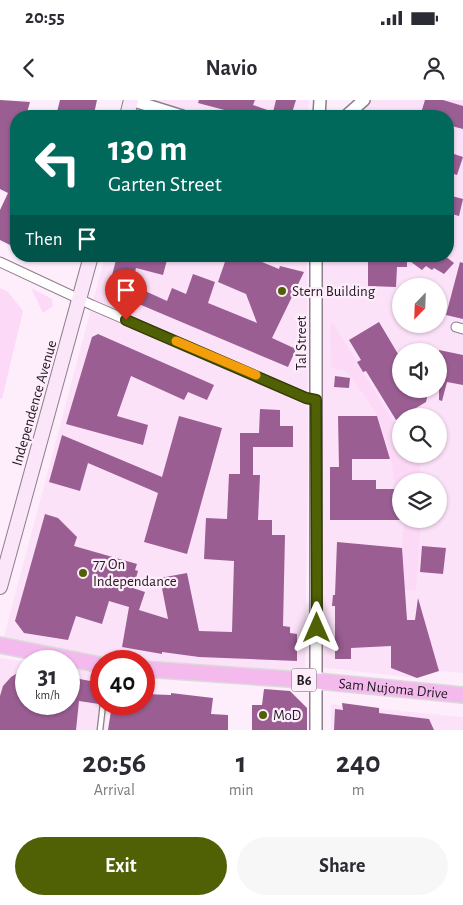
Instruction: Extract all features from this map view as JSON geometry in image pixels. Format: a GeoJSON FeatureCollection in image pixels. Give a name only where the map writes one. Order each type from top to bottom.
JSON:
{"type":"FeatureCollection","features":[{"type":"Feature","properties":{"kind":"highway"},"geometry":{"type":"LineString","coordinates":[[0,645],[90,663]]}},
{"type":"Feature","properties":{"kind":"highway","name":"Sam Nujoma Drive"},"geometry":{"type":"LineString","coordinates":[[155,669],[317,681],[463,695]]}},
{"type":"Feature","properties":{"kind":"main road","name":"Independence Avenue"},"geometry":{"type":"LineString","coordinates":[[0,587],[89,262]]}},
{"type":"Feature","properties":{"kind":"street"},"geometry":{"type":"LineString","coordinates":[[131,100],[163,110]]}},
{"type":"Feature","properties":{"kind":"street"},"geometry":{"type":"LineString","coordinates":[[353,110],[364,100]]}},
{"type":"Feature","properties":{"kind":"street"},"geometry":{"type":"LineString","coordinates":[[0,262],[306,398],[316,400]]}},
{"type":"Feature","properties":{"kind":"street","name":"Tal Street"},"geometry":{"type":"LineString","coordinates":[[316,262],[316,730]]}},
{"type":"Feature","properties":{"kind":"lane"},"geometry":{"type":"LineString","coordinates":[[100,730],[101,715]]}},
{"type":"Feature","properties":{"kind":"shaded area"},"geometry":{"type":"Polygon","coordinates":[[[147,100],[309,100],[308,110],[144,110],[147,100]]]}},
{"type":"Feature","properties":{"kind":"shaded area"},"geometry":{"type":"Polygon","coordinates":[[[364,100],[463,100],[463,673],[439,671],[417,678],[317,667],[316,262],[454,262],[454,110],[353,110],[364,100]]]}},
{"type":"Feature","properties":{"kind":"shaded area"},"geometry":{"type":"Polygon","coordinates":[[[103,262],[307,262],[308,467],[305,672],[155,661],[155,650],[90,650],[90,654],[80,652],[80,650],[65,650],[3,640],[103,262]]]}},
{"type":"Feature","properties":{"kind":"shaded area"},"geometry":{"type":"Polygon","coordinates":[[[0,288],[8,292],[23,311],[2,399],[0,398],[0,288]]]}},
{"type":"Feature","properties":{"kind":"shaded area"},"geometry":{"type":"Polygon","coordinates":[[[31,288],[52,299],[53,306],[43,313],[31,288]]]}},
{"type":"Feature","properties":{"kind":"shaded area"},"geometry":{"type":"Polygon","coordinates":[[[333,323],[392,419],[392,463],[420,463],[420,473],[393,473],[382,427],[367,398],[346,371],[331,368],[330,324],[333,323]]]}},
{"type":"Feature","properties":{"kind":"shaded area"},"geometry":{"type":"Polygon","coordinates":[[[403,528],[420,528],[416,591],[405,590],[402,548],[403,528]]]}},
{"type":"Feature","properties":{"kind":"shaded area"},"geometry":{"type":"Polygon","coordinates":[[[0,658],[15,660],[15,715],[80,715],[80,670],[90,671],[90,715],[107,715],[105,730],[0,730],[0,658]]]}},
{"type":"Feature","properties":{"kind":"shaded area"},"geometry":{"type":"Polygon","coordinates":[[[331,704],[463,717],[463,730],[331,730],[331,704]]]}},
{"type":"Feature","properties":{"kind":"building"},"geometry":{"type":"Polygon","coordinates":[[[0,100],[30,102],[28,110],[10,110],[10,245],[0,240],[0,210],[8,193],[0,189],[0,100]]]}},
{"type":"Feature","properties":{"kind":"building"},"geometry":{"type":"Polygon","coordinates":[[[60,100],[97,100],[95,110],[58,110],[60,100]]]}},
{"type":"Feature","properties":{"kind":"building"},"geometry":{"type":"Polygon","coordinates":[[[199,100],[255,100],[253,105],[267,110],[224,110],[198,103],[199,100]]]}},
{"type":"Feature","properties":{"kind":"building"},"geometry":{"type":"Polygon","coordinates":[[[276,100],[296,100],[293,110],[274,110],[276,100]]]}},
{"type":"Feature","properties":{"kind":"building"},"geometry":{"type":"Polygon","coordinates":[[[425,100],[443,100],[463,106],[463,129],[454,127],[454,110],[422,110],[425,100]]]}},
{"type":"Feature","properties":{"kind":"building"},"geometry":{"type":"Polygon","coordinates":[[[454,154],[463,157],[457,175],[454,174],[454,154]]]}},
{"type":"Feature","properties":{"kind":"building"},"geometry":{"type":"Polygon","coordinates":[[[454,197],[463,199],[459,216],[454,215],[454,197]]]}},
{"type":"Feature","properties":{"kind":"building"},"geometry":{"type":"Polygon","coordinates":[[[115,262],[166,262],[163,275],[136,268],[132,285],[167,301],[172,288],[186,294],[193,274],[215,282],[208,303],[257,323],[246,294],[218,282],[225,262],[262,262],[279,269],[280,266],[304,272],[272,338],[296,349],[288,367],[108,291],[115,262]]]}},
{"type":"Feature","properties":{"kind":"building"},"geometry":{"type":"Polygon","coordinates":[[[368,262],[407,262],[407,267],[397,267],[396,278],[392,278],[392,287],[368,286],[368,262]]]}},
{"type":"Feature","properties":{"kind":"building"},"geometry":{"type":"Polygon","coordinates":[[[411,262],[454,263],[444,274],[426,266],[422,270],[411,262]]]}},
{"type":"Feature","properties":{"kind":"building"},"geometry":{"type":"Polygon","coordinates":[[[460,262],[463,263],[463,319],[448,315],[448,307],[460,262]]]}},
{"type":"Feature","properties":{"kind":"building"},"geometry":{"type":"Polygon","coordinates":[[[379,322],[392,344],[392,398],[427,398],[426,402],[416,408],[392,408],[392,413],[366,371],[363,372],[357,362],[361,360],[349,340],[379,322]]]}},
{"type":"Feature","properties":{"kind":"building"},"geometry":{"type":"Polygon","coordinates":[[[98,334],[214,385],[207,400],[188,392],[184,400],[131,376],[117,416],[148,425],[143,445],[66,424],[92,337],[98,334]]]}},
{"type":"Feature","properties":{"kind":"building"},"geometry":{"type":"Polygon","coordinates":[[[447,352],[463,355],[463,385],[447,382],[447,352]]]}},
{"type":"Feature","properties":{"kind":"building"},"geometry":{"type":"Polygon","coordinates":[[[335,376],[350,378],[349,388],[334,387],[335,376]]]}},
{"type":"Feature","properties":{"kind":"building"},"geometry":{"type":"Polygon","coordinates":[[[260,409],[280,410],[280,426],[293,426],[293,447],[253,447],[253,475],[260,475],[258,520],[272,520],[272,535],[285,535],[283,626],[290,627],[290,633],[297,634],[297,661],[199,657],[162,652],[162,654],[155,653],[155,650],[122,647],[129,607],[109,601],[102,624],[76,616],[68,640],[24,633],[15,621],[45,514],[58,518],[77,537],[74,546],[137,564],[135,570],[138,571],[133,588],[145,592],[139,610],[168,619],[160,578],[187,573],[199,631],[232,632],[234,561],[204,559],[206,518],[227,519],[229,474],[240,474],[240,433],[259,433],[260,409]]]}},
{"type":"Feature","properties":{"kind":"building"},"geometry":{"type":"Polygon","coordinates":[[[179,416],[222,428],[187,554],[144,542],[158,493],[88,463],[80,491],[49,482],[62,435],[162,477],[179,416]]]}},
{"type":"Feature","properties":{"kind":"building"},"geometry":{"type":"Polygon","coordinates":[[[338,416],[377,416],[390,459],[352,459],[352,480],[376,480],[376,489],[392,489],[392,520],[330,520],[330,467],[339,467],[338,416]]]}},
{"type":"Feature","properties":{"kind":"building"},"geometry":{"type":"Polygon","coordinates":[[[337,542],[402,548],[407,620],[415,620],[418,598],[439,671],[417,678],[391,668],[391,646],[351,648],[351,659],[335,659],[335,606],[332,606],[333,595],[335,595],[337,542]]]}},
{"type":"Feature","properties":{"kind":"building"},"geometry":{"type":"Polygon","coordinates":[[[422,546],[446,548],[443,574],[420,572],[422,546]]]}},
{"type":"Feature","properties":{"kind":"building"},"geometry":{"type":"Polygon","coordinates":[[[15,675],[15,715],[78,715],[76,730],[0,730],[0,696],[3,686],[15,675]]]}},
{"type":"Feature","properties":{"kind":"building"},"geometry":{"type":"Polygon","coordinates":[[[80,679],[90,681],[90,703],[80,701],[80,679]]]}},
{"type":"Feature","properties":{"kind":"building"},"geometry":{"type":"Polygon","coordinates":[[[264,689],[290,691],[307,708],[307,730],[252,730],[252,705],[262,705],[264,689]]]}},
{"type":"Feature","properties":{"kind":"building"},"geometry":{"type":"Polygon","coordinates":[[[171,693],[213,698],[211,714],[228,715],[228,730],[108,730],[110,715],[155,715],[155,694],[171,695],[171,693]]]}},
{"type":"Feature","properties":{"kind":"building"},"geometry":{"type":"Polygon","coordinates":[[[342,703],[379,708],[379,713],[429,719],[434,730],[334,730],[335,709],[343,710],[342,703]]]}},
{"type":"Feature","properties":{"kind":"slow traffic"},"geometry":{"type":"LineString","coordinates":[[176,341],[256,375]]}},
{"type":"Feature","properties":{"kind":"place","name":"Stern Building"},"geometry":{"type":"Point","coordinates":[282,291]}},
{"type":"Feature","properties":{"kind":"place","name":"77 On Independance"},"geometry":{"type":"Point","coordinates":[83,573]}},
{"type":"Feature","properties":{"kind":"place","name":"MoD"},"geometry":{"type":"Point","coordinates":[263,715]}},
{"type":"Feature","properties":{"kind":"route"},"geometry":{"type":"LineString","coordinates":[[126,320],[306,398],[316,400],[317,628]]}}]}
